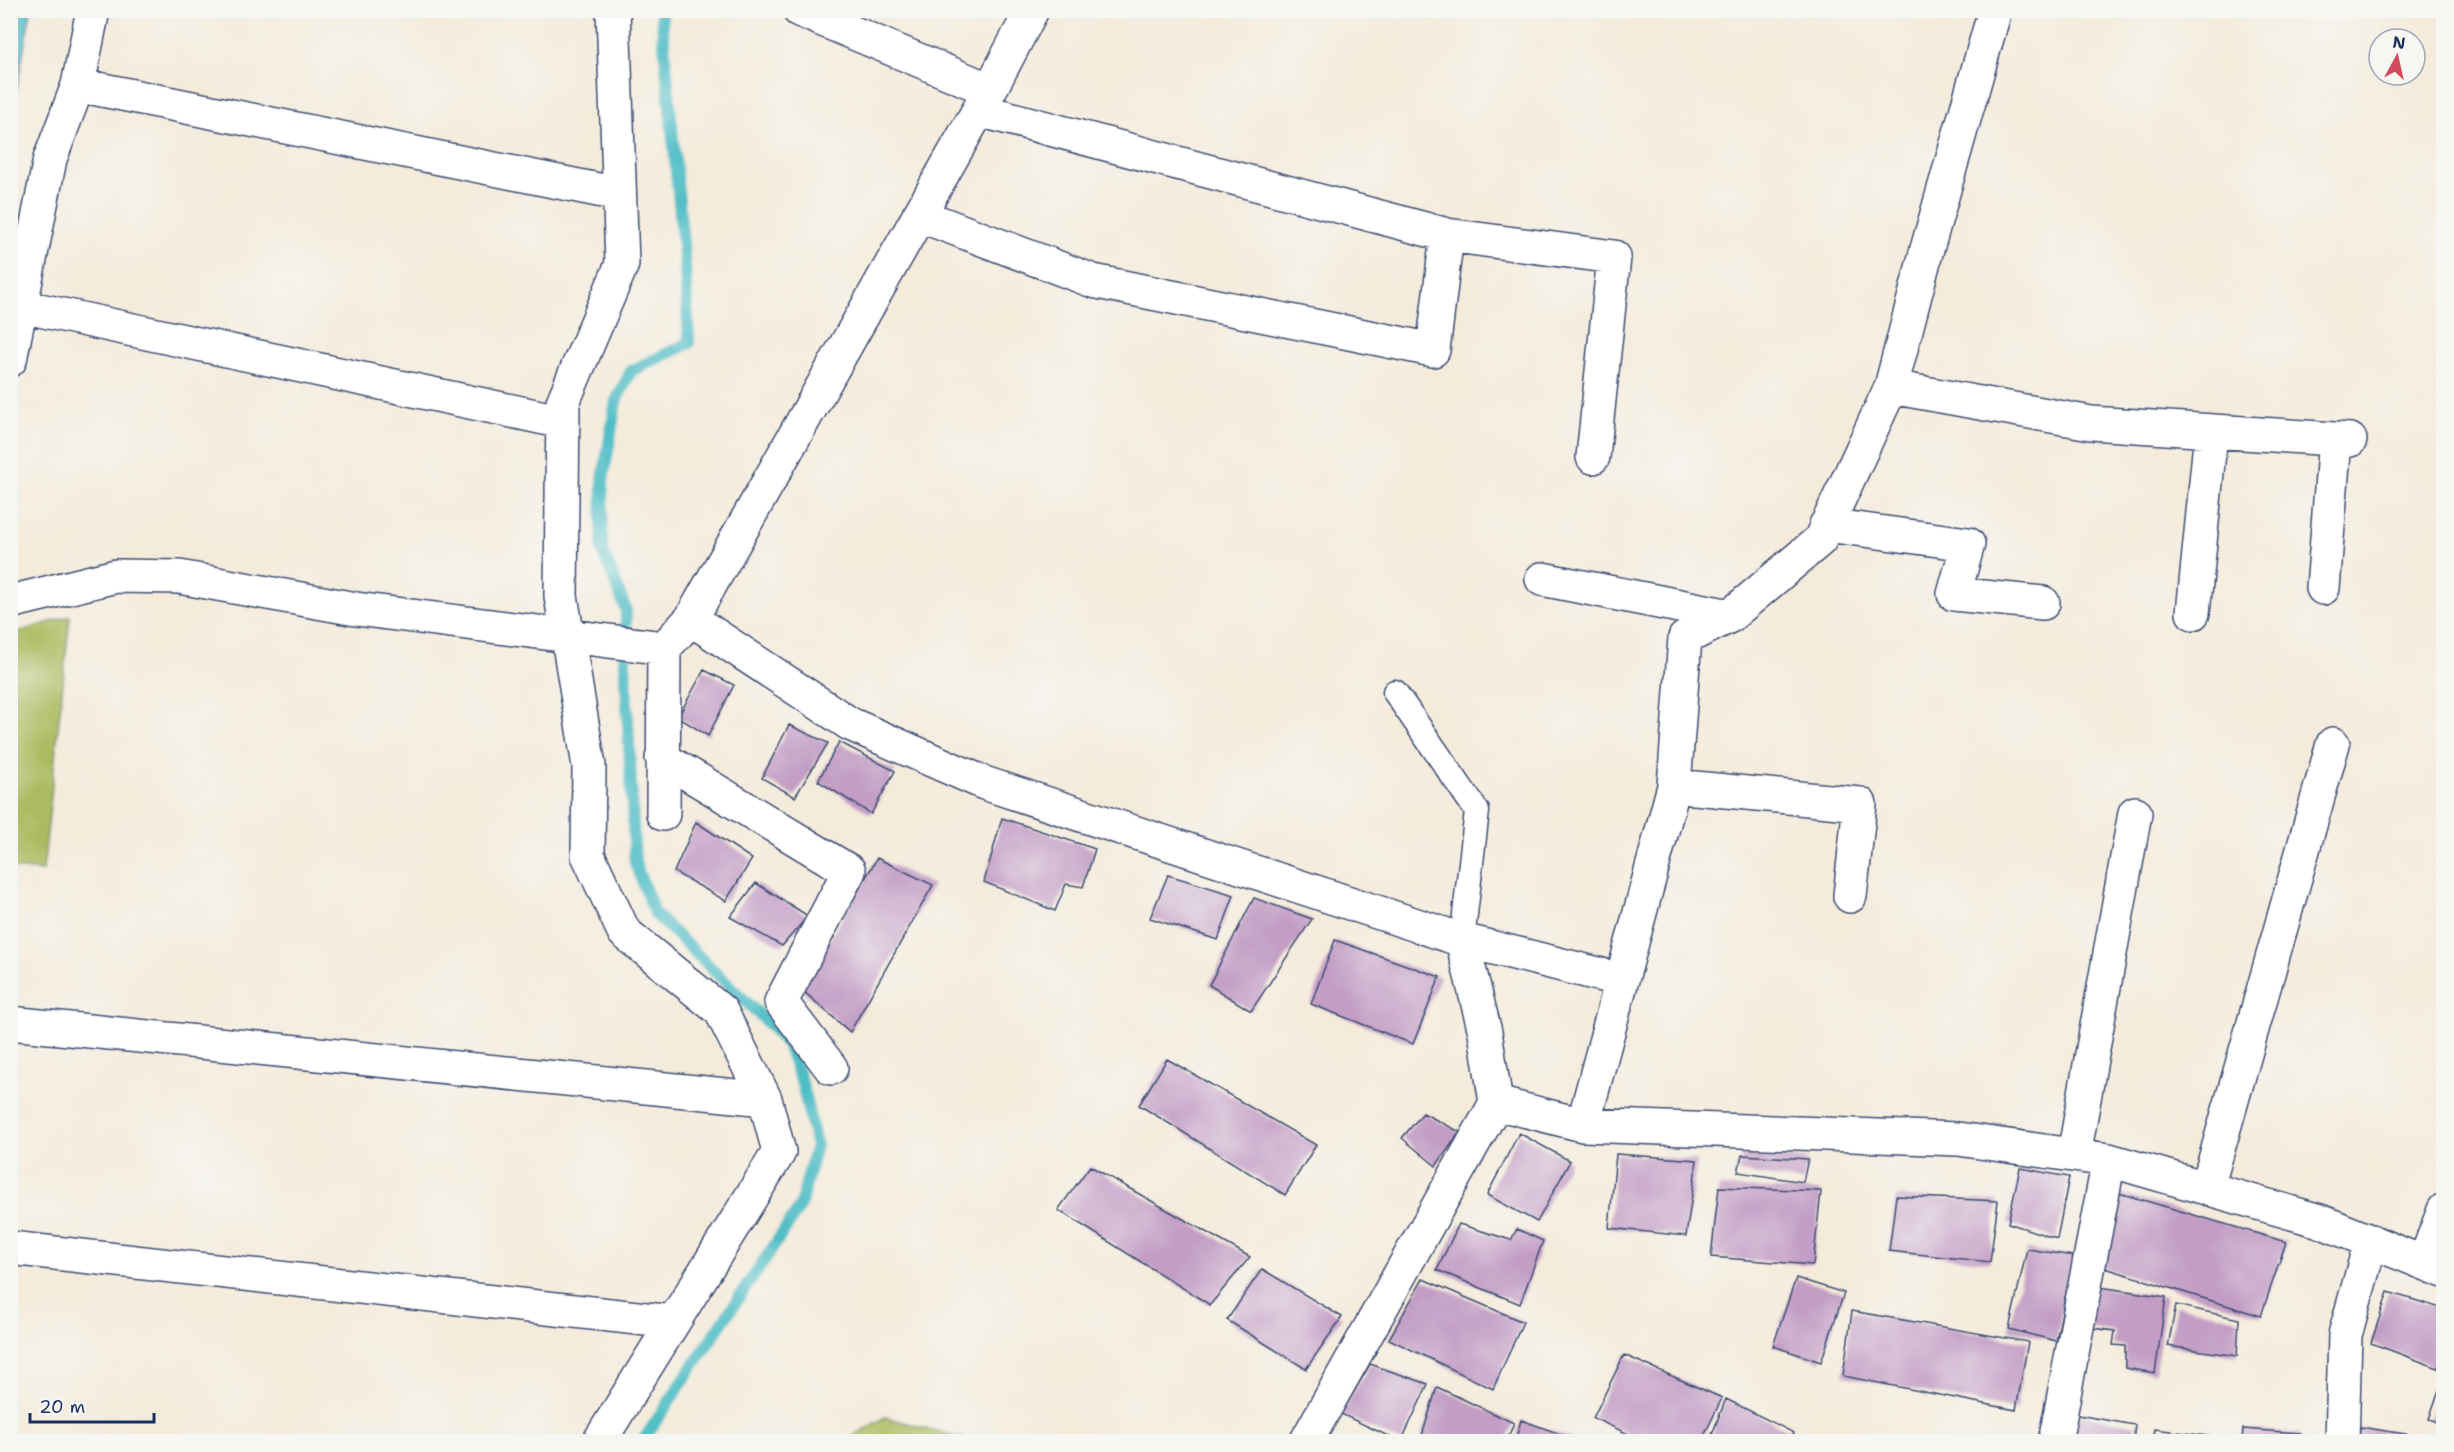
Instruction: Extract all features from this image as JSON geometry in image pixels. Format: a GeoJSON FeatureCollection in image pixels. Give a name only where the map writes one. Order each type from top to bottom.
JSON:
{"type":"FeatureCollection","features":[{"type":"Feature","properties":{"kind":"street"},"geometry":{"type":"LineString","coordinates":[[10,360],[50,159],[78,85],[93,10]]}},
{"type":"Feature","properties":{"kind":"street"},"geometry":{"type":"LineString","coordinates":[[599,1442],[779,1152],[765,1099],[722,1011],[624,932],[588,855],[589,766],[561,596],[563,402],[622,264],[613,10]]}},
{"type":"Feature","properties":{"kind":"street"},"geometry":{"type":"LineString","coordinates":[[800,10],[984,100],[1447,235],[1614,257],[1593,457]]}},
{"type":"Feature","properties":{"kind":"street"},"geometry":{"type":"LineString","coordinates":[[663,814],[664,648],[690,619],[984,100],[1032,10]]}},
{"type":"Feature","properties":{"kind":"street"},"geometry":{"type":"LineString","coordinates":[[1583,1125],[1674,786],[1685,638],[1730,616],[1820,540],[1891,387],[1930,238],[1995,10]]}},
{"type":"Feature","properties":{"kind":"street"},"geometry":{"type":"LineString","coordinates":[[78,85],[618,194]]}},
{"type":"Feature","properties":{"kind":"street"},"geometry":{"type":"LineString","coordinates":[[919,215],[1093,281],[1433,350],[1447,235]]}},
{"type":"Feature","properties":{"kind":"street"},"geometry":{"type":"LineString","coordinates":[[21,306],[563,422]]}},
{"type":"Feature","properties":{"kind":"street"},"geometry":{"type":"LineString","coordinates":[[1891,387],[2091,423],[2342,440],[2323,588]]}},
{"type":"Feature","properties":{"kind":"street"},"geometry":{"type":"LineString","coordinates":[[2193,613],[2211,432]]}},
{"type":"Feature","properties":{"kind":"street"},"geometry":{"type":"LineString","coordinates":[[1826,525],[1968,544],[1954,594],[2043,603]]}},
{"type":"Feature","properties":{"kind":"street"},"geometry":{"type":"LineString","coordinates":[[10,602],[116,576],[179,577],[356,609],[664,648]]}},
{"type":"Feature","properties":{"kind":"street"},"geometry":{"type":"LineString","coordinates":[[1542,579],[1730,616]]}},
{"type":"Feature","properties":{"kind":"street"},"geometry":{"type":"LineString","coordinates":[[690,619],[850,724],[984,783],[1462,940],[1622,980]]}},
{"type":"Feature","properties":{"kind":"street"},"geometry":{"type":"LineString","coordinates":[[2207,1188],[2333,744]]}},
{"type":"Feature","properties":{"kind":"street"},"geometry":{"type":"LineString","coordinates":[[662,758],[849,871],[781,1002],[831,1068]]}},
{"type":"Feature","properties":{"kind":"street"},"geometry":{"type":"LineString","coordinates":[[1674,786],[1860,804],[1850,896]]}},
{"type":"Feature","properties":{"kind":"street"},"geometry":{"type":"LineString","coordinates":[[2073,1155],[2135,813]]}},
{"type":"Feature","properties":{"kind":"street"},"geometry":{"type":"LineString","coordinates":[[1309,1440],[1496,1103],[1485,1032],[1462,940]]}},
{"type":"Feature","properties":{"kind":"street"},"geometry":{"type":"LineString","coordinates":[[10,1023],[765,1099]]}},
{"type":"Feature","properties":{"kind":"street"},"geometry":{"type":"LineString","coordinates":[[1496,1103],[1583,1125],[1958,1139],[2109,1160],[2320,1221],[2434,1267],[2444,1210]]}},
{"type":"Feature","properties":{"kind":"street"},"geometry":{"type":"LineString","coordinates":[[2055,1442],[2109,1160]]}},
{"type":"Feature","properties":{"kind":"street"},"geometry":{"type":"LineString","coordinates":[[2342,1442],[2345,1335],[2372,1241]]}},
{"type":"Feature","properties":{"kind":"street"},"geometry":{"type":"LineString","coordinates":[[10,1248],[673,1322]]}},
{"type":"Feature","properties":{"kind":"lane"},"geometry":{"type":"LineString","coordinates":[[1395,692],[1477,811],[1462,940]]}},
{"type":"Feature","properties":{"kind":"green space"},"geometry":{"type":"Polygon","coordinates":[[[70,616],[43,871],[11,868],[11,634],[70,616]]]}},
{"type":"Feature","properties":{"kind":"green space"},"geometry":{"type":"Polygon","coordinates":[[[885,1417],[973,1441],[845,1441],[885,1417]]]}},
{"type":"Feature","properties":{"kind":"water"},"geometry":{"type":"Polygon","coordinates":[[[10,11],[31,11],[11,118],[10,11]]]}},
{"type":"Feature","properties":{"kind":"building"},"geometry":{"type":"Polygon","coordinates":[[[704,670],[734,685],[708,736],[678,717],[704,670]]]}},
{"type":"Feature","properties":{"kind":"building"},"geometry":{"type":"Polygon","coordinates":[[[789,725],[828,743],[795,797],[762,778],[789,725]]]}},
{"type":"Feature","properties":{"kind":"building"},"geometry":{"type":"Polygon","coordinates":[[[839,742],[895,771],[871,814],[818,781],[839,742]]]}},
{"type":"Feature","properties":{"kind":"building"},"geometry":{"type":"Polygon","coordinates":[[[1002,818],[1095,849],[1083,887],[1066,884],[1055,911],[984,882],[1002,818]]]}},
{"type":"Feature","properties":{"kind":"building"},"geometry":{"type":"Polygon","coordinates":[[[696,822],[752,859],[726,901],[674,872],[696,822]]]}},
{"type":"Feature","properties":{"kind":"building"},"geometry":{"type":"Polygon","coordinates":[[[877,858],[933,885],[850,1032],[801,989],[877,858]]]}},
{"type":"Feature","properties":{"kind":"building"},"geometry":{"type":"Polygon","coordinates":[[[1168,875],[1234,895],[1218,940],[1150,918],[1168,875]]]}},
{"type":"Feature","properties":{"kind":"building"},"geometry":{"type":"Polygon","coordinates":[[[756,883],[808,916],[782,946],[730,917],[756,883]]]}},
{"type":"Feature","properties":{"kind":"building"},"geometry":{"type":"Polygon","coordinates":[[[1254,898],[1312,919],[1251,1011],[1209,985],[1254,898]]]}},
{"type":"Feature","properties":{"kind":"building"},"geometry":{"type":"Polygon","coordinates":[[[1335,940],[1440,977],[1413,1044],[1311,1004],[1335,940]]]}},
{"type":"Feature","properties":{"kind":"building"},"geometry":{"type":"Polygon","coordinates":[[[1167,1059],[1316,1145],[1285,1195],[1139,1105],[1167,1059]]]}},
{"type":"Feature","properties":{"kind":"building"},"geometry":{"type":"Polygon","coordinates":[[[1423,1113],[1460,1132],[1436,1166],[1402,1138],[1423,1113]]]}},
{"type":"Feature","properties":{"kind":"building"},"geometry":{"type":"Polygon","coordinates":[[[1519,1133],[1570,1161],[1537,1222],[1487,1195],[1519,1133]]]}},
{"type":"Feature","properties":{"kind":"building"},"geometry":{"type":"Polygon","coordinates":[[[1616,1154],[1697,1160],[1686,1236],[1609,1228],[1616,1154]]]}},
{"type":"Feature","properties":{"kind":"building"},"geometry":{"type":"Polygon","coordinates":[[[1742,1155],[1808,1159],[1803,1182],[1738,1172],[1742,1155]]]}},
{"type":"Feature","properties":{"kind":"building"},"geometry":{"type":"Polygon","coordinates":[[[1090,1166],[1250,1257],[1210,1305],[1058,1210],[1090,1166]]]}},
{"type":"Feature","properties":{"kind":"building"},"geometry":{"type":"Polygon","coordinates":[[[2020,1168],[2069,1177],[2057,1239],[2008,1223],[2020,1168]]]}},
{"type":"Feature","properties":{"kind":"building"},"geometry":{"type":"Polygon","coordinates":[[[1719,1187],[1821,1191],[1813,1265],[1711,1257],[1719,1187]]]}},
{"type":"Feature","properties":{"kind":"building"},"geometry":{"type":"Polygon","coordinates":[[[2119,1193],[2286,1242],[2261,1316],[2102,1267],[2119,1193]]]}},
{"type":"Feature","properties":{"kind":"building"},"geometry":{"type":"Polygon","coordinates":[[[1896,1196],[1998,1201],[1990,1262],[1889,1251],[1896,1196]]]}},
{"type":"Feature","properties":{"kind":"building"},"geometry":{"type":"Polygon","coordinates":[[[1459,1224],[1511,1240],[1517,1229],[1543,1241],[1520,1304],[1437,1270],[1459,1224]]]}},
{"type":"Feature","properties":{"kind":"building"},"geometry":{"type":"Polygon","coordinates":[[[2027,1249],[2074,1256],[2056,1341],[2009,1329],[2027,1249]]]}},
{"type":"Feature","properties":{"kind":"building"},"geometry":{"type":"Polygon","coordinates":[[[1262,1269],[1342,1317],[1306,1369],[1227,1320],[1262,1269]]]}},
{"type":"Feature","properties":{"kind":"building"},"geometry":{"type":"Polygon","coordinates":[[[1796,1278],[1844,1293],[1821,1362],[1773,1346],[1796,1278]]]}},
{"type":"Feature","properties":{"kind":"building"},"geometry":{"type":"Polygon","coordinates":[[[1423,1279],[1523,1322],[1493,1389],[1389,1339],[1423,1279]]]}},
{"type":"Feature","properties":{"kind":"building"},"geometry":{"type":"Polygon","coordinates":[[[2093,1286],[2166,1297],[2155,1373],[2125,1368],[2125,1346],[2113,1345],[2115,1331],[2085,1327],[2093,1286]]]}},
{"type":"Feature","properties":{"kind":"building"},"geometry":{"type":"Polygon","coordinates":[[[2388,1292],[2444,1309],[2444,1349],[2438,1368],[2371,1343],[2388,1292]]]}},
{"type":"Feature","properties":{"kind":"building"},"geometry":{"type":"Polygon","coordinates":[[[2176,1305],[2239,1319],[2237,1356],[2168,1346],[2176,1305]]]}},
{"type":"Feature","properties":{"kind":"building"},"geometry":{"type":"Polygon","coordinates":[[[1852,1311],[2028,1342],[2016,1410],[1843,1376],[1852,1311]]]}},
{"type":"Feature","properties":{"kind":"building"},"geometry":{"type":"Polygon","coordinates":[[[1624,1355],[1722,1398],[1701,1442],[1646,1442],[1593,1418],[1624,1355]]]}},
{"type":"Feature","properties":{"kind":"building"},"geometry":{"type":"Polygon","coordinates":[[[1370,1364],[1428,1384],[1401,1442],[1341,1414],[1370,1364]]]}},
{"type":"Feature","properties":{"kind":"building"},"geometry":{"type":"Polygon","coordinates":[[[2444,1378],[2444,1424],[2429,1419],[2444,1378]]]}},
{"type":"Feature","properties":{"kind":"building"},"geometry":{"type":"Polygon","coordinates":[[[1437,1387],[1514,1423],[1506,1442],[1420,1442],[1437,1387]]]}},
{"type":"Feature","properties":{"kind":"building"},"geometry":{"type":"Polygon","coordinates":[[[1726,1399],[1794,1433],[1790,1442],[1709,1442],[1726,1399]]]}},
{"type":"Feature","properties":{"kind":"building"},"geometry":{"type":"Polygon","coordinates":[[[2072,1414],[2135,1425],[2133,1442],[2065,1442],[2072,1414]]]}},
{"type":"Feature","properties":{"kind":"building"},"geometry":{"type":"Polygon","coordinates":[[[1521,1420],[1580,1441],[1580,1442],[1515,1442],[1521,1420]]]}},
{"type":"Feature","properties":{"kind":"building"},"geometry":{"type":"Polygon","coordinates":[[[2360,1427],[2444,1440],[2444,1442],[2359,1442],[2360,1427]]]}},
{"type":"Feature","properties":{"kind":"building"},"geometry":{"type":"Polygon","coordinates":[[[2155,1429],[2229,1439],[2229,1442],[2153,1442],[2155,1429]]]}},
{"type":"Feature","properties":{"kind":"building"},"geometry":{"type":"Polygon","coordinates":[[[2243,1429],[2300,1433],[2299,1442],[2242,1442],[2243,1429]]]}},
{"type":"Feature","properties":{"kind":"waterway"},"geometry":{"type":"LineString","coordinates":[[642,1442],[800,1207],[816,1145],[802,1083],[787,1044],[655,914],[635,863],[625,663],[626,610],[602,549],[603,480],[616,401],[631,371],[689,343],[685,267],[661,10]]}}]}
